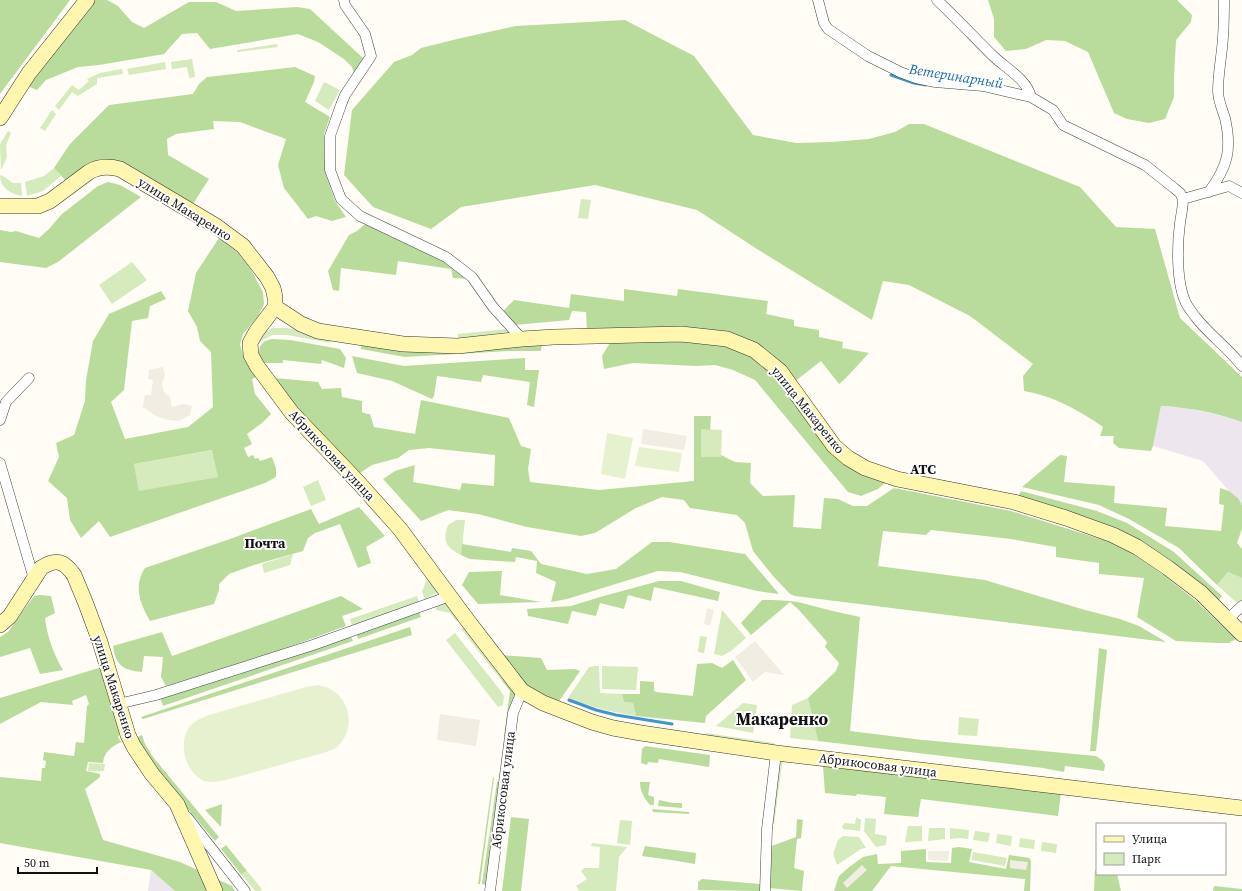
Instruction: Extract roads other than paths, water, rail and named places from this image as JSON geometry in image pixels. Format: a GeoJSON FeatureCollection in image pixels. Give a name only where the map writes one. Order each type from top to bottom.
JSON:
{"type":"FeatureCollection","features":[{"type":"Feature","properties":{"kind":"street"},"geometry":{"type":"LineString","coordinates":[[0,118],[29,73],[87,0]]}},
{"type":"Feature","properties":{"kind":"street"},"geometry":{"type":"LineString","coordinates":[[344,0],[345,5],[365,34],[371,56],[345,95],[330,136],[330,170],[341,199],[360,216],[446,256],[472,277],[493,307],[522,339]]}},
{"type":"Feature","properties":{"kind":"street"},"geometry":{"type":"LineString","coordinates":[[818,0],[824,23],[828,29],[868,56],[900,72],[916,78],[935,82],[984,86],[1031,97],[1053,110],[1063,125],[1145,165],[1180,193],[1183,206],[1180,223],[1178,259],[1182,290],[1187,304],[1198,321],[1234,355],[1242,366]]}},
{"type":"Feature","properties":{"kind":"street"},"geometry":{"type":"LineString","coordinates":[[937,0],[994,56],[1023,81],[1029,89],[1031,97]]}},
{"type":"Feature","properties":{"kind":"street"},"geometry":{"type":"LineString","coordinates":[[1209,192],[1218,180],[1228,157],[1229,149],[1226,124],[1218,95],[1223,35],[1224,0]]}},
{"type":"Feature","properties":{"kind":"street","name":"улица Макаренко"},"geometry":{"type":"LineString","coordinates":[[2,205],[38,206],[50,202],[88,172],[96,168],[112,167],[120,169],[216,226],[243,246],[267,277],[273,288],[275,307],[300,324],[318,331],[403,344],[458,346],[522,339],[570,336],[681,334],[727,339],[754,350],[780,371],[834,446],[848,458],[865,468],[898,479],[1014,502],[1066,518],[1113,535],[1137,547],[1168,568],[1200,593],[1242,634]]}},
{"type":"Feature","properties":{"kind":"street"},"geometry":{"type":"LineString","coordinates":[[1182,199],[1228,186],[1242,193]]}},
{"type":"Feature","properties":{"kind":"street","name":"Абрикосовая улица"},"geometry":{"type":"LineString","coordinates":[[275,307],[256,332],[250,343],[251,355],[257,366],[292,413],[358,482],[400,529],[522,691],[543,703],[569,714],[613,728],[776,753],[1242,808]]}},
{"type":"Feature","properties":{"kind":"street"},"geometry":{"type":"LineString","coordinates":[[0,420],[6,402],[28,378]]}},
{"type":"Feature","properties":{"kind":"street"},"geometry":{"type":"LineString","coordinates":[[0,463],[34,578]]}},
{"type":"Feature","properties":{"kind":"street","name":"улица Макаренко"},"geometry":{"type":"LineString","coordinates":[[0,625],[10,616],[41,568],[54,562],[66,565],[74,575],[86,604],[100,642],[124,725],[134,748],[152,774],[177,804],[215,891]]}},
{"type":"Feature","properties":{"kind":"street"},"geometry":{"type":"LineString","coordinates":[[118,704],[156,696],[306,647],[450,596]]}},
{"type":"Feature","properties":{"kind":"street"},"geometry":{"type":"LineString","coordinates":[[1228,619],[1242,606]]}},
{"type":"Feature","properties":{"kind":"street","name":"Абрикосовая улица"},"geometry":{"type":"LineString","coordinates":[[490,891],[513,713],[522,691]]}},
{"type":"Feature","properties":{"kind":"street"},"geometry":{"type":"LineString","coordinates":[[765,891],[767,829],[776,753]]}},
{"type":"Feature","properties":{"kind":"street"},"geometry":{"type":"LineString","coordinates":[[177,804],[245,891]]}},
{"type":"Feature","properties":{"kind":"waterway","name":"Ветеринарный"},"geometry":{"type":"LineString","coordinates":[[891,75],[914,83],[926,85]]}},
{"type":"Feature","properties":{"kind":"waterway"},"geometry":{"type":"LineString","coordinates":[[569,700],[596,710],[616,715],[672,724]]}},
{"type":"Feature","properties":{"kind":"district","name":"АТС"},"geometry":{"type":"Point","coordinates":[923,469]}},
{"type":"Feature","properties":{"kind":"district","name":"Почта"},"geometry":{"type":"Point","coordinates":[265,543]}},
{"type":"Feature","properties":{"kind":"district","name":"Макаренко"},"geometry":{"type":"Point","coordinates":[782,719]}}]}
